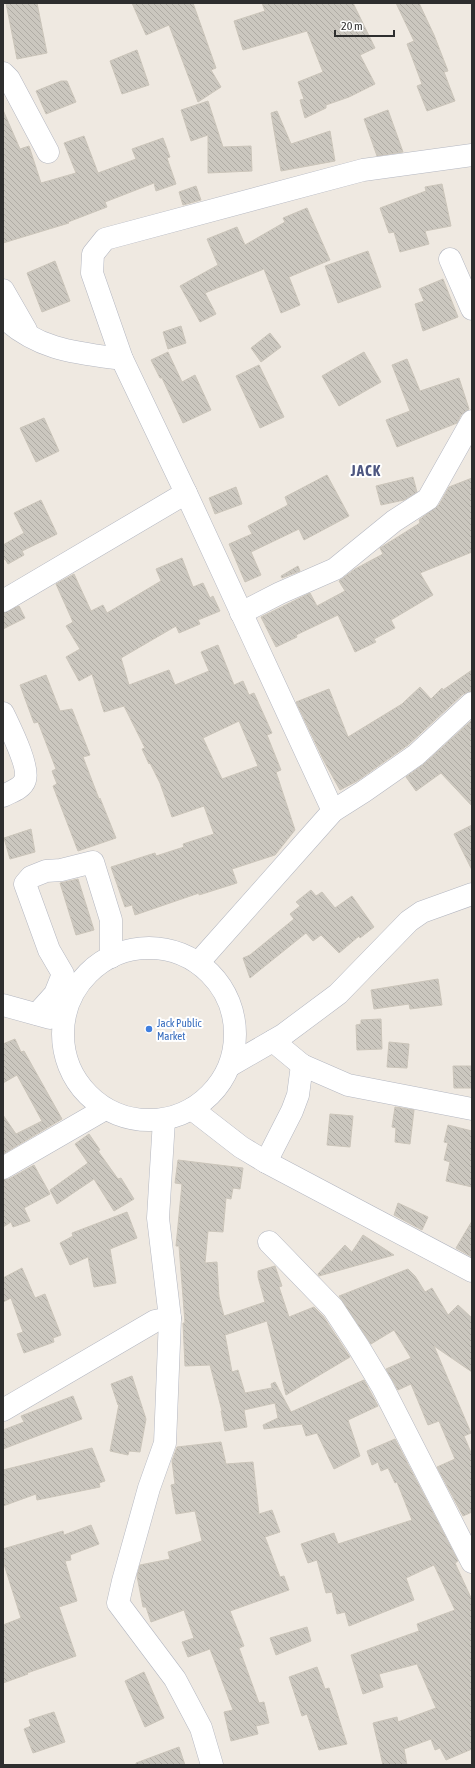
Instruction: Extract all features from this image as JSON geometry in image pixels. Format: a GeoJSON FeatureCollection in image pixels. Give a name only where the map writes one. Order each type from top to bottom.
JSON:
{"type":"FeatureCollection","features":[{"type":"Feature","properties":{"kind":"street"},"geometry":{"type":"LineString","coordinates":[[3,73],[9,79],[48,152]]}},
{"type":"Feature","properties":{"kind":"street"},"geometry":{"type":"LineString","coordinates":[[333,811],[186,493],[122,359],[92,273],[93,254],[105,239],[363,170],[472,155]]}},
{"type":"Feature","properties":{"kind":"street"},"geometry":{"type":"LineString","coordinates":[[450,259],[472,309]]}},
{"type":"Feature","properties":{"kind":"street"},"geometry":{"type":"LineString","coordinates":[[3,290],[29,336]]}},
{"type":"Feature","properties":{"kind":"street"},"geometry":{"type":"LineString","coordinates":[[3,317],[11,325],[29,336],[72,353],[122,359]]}},
{"type":"Feature","properties":{"kind":"street"},"geometry":{"type":"LineString","coordinates":[[241,613],[280,593],[336,569],[394,521],[428,499],[472,421]]}},
{"type":"Feature","properties":{"kind":"street"},"geometry":{"type":"LineString","coordinates":[[3,601],[186,493]]}},
{"type":"Feature","properties":{"kind":"street"},"geometry":{"type":"LineString","coordinates":[[198,964],[333,811],[416,755],[472,703]]}},
{"type":"Feature","properties":{"kind":"street"},"geometry":{"type":"LineString","coordinates":[[3,713],[26,768],[26,780],[19,788],[3,796]]}},
{"type":"Feature","properties":{"kind":"street"},"geometry":{"type":"LineString","coordinates":[[37,1014],[55,994],[63,974],[49,950],[25,884],[31,877],[46,871],[61,870],[93,862],[111,920],[111,957]]}},
{"type":"Feature","properties":{"kind":"street"},"geometry":{"type":"LineString","coordinates":[[230,1064],[255,1052],[283,1035],[338,994],[409,921],[422,912],[472,894]]}},
{"type":"Feature","properties":{"kind":"street"},"geometry":{"type":"LineString","coordinates":[[143,948],[177,952],[192,959],[221,985],[231,1003],[236,1024],[237,1040],[230,1064],[222,1082],[209,1097],[192,1109],[180,1115],[164,1120],[148,1121],[133,1119],[105,1109],[89,1097],[76,1081],[67,1063],[63,1043],[63,1023],[67,1007],[74,991],[84,978],[96,966],[111,957],[127,951],[143,948]]}},
{"type":"Feature","properties":{"kind":"street"},"geometry":{"type":"LineString","coordinates":[[3,1005],[63,1023]]}},
{"type":"Feature","properties":{"kind":"street"},"geometry":{"type":"LineString","coordinates":[[273,1040],[302,1065],[348,1085],[472,1109]]}},
{"type":"Feature","properties":{"kind":"street"},"geometry":{"type":"LineString","coordinates":[[266,1162],[292,1112],[298,1095],[302,1065]]}},
{"type":"Feature","properties":{"kind":"street"},"geometry":{"type":"LineString","coordinates":[[3,1168],[105,1109]]}},
{"type":"Feature","properties":{"kind":"street"},"geometry":{"type":"LineString","coordinates":[[192,1109],[241,1147],[266,1162],[472,1271]]}},
{"type":"Feature","properties":{"kind":"street"},"geometry":{"type":"LineString","coordinates":[[164,1120],[158,1218],[170,1318],[165,1443],[149,1488],[118,1603],[175,1679],[201,1728],[212,1765]]}},
{"type":"Feature","properties":{"kind":"street"},"geometry":{"type":"LineString","coordinates":[[269,1242],[334,1308],[382,1386],[472,1562]]}},
{"type":"Feature","properties":{"kind":"street"},"geometry":{"type":"LineString","coordinates":[[3,1410],[154,1321],[170,1318]]}},
{"type":"Feature","properties":{"kind":"building"},"geometry":{"type":"Polygon","coordinates":[[[6,3],[37,3],[47,53],[17,59],[6,3]]]}},
{"type":"Feature","properties":{"kind":"building"},"geometry":{"type":"Polygon","coordinates":[[[132,3],[193,3],[216,68],[211,70],[221,87],[198,102],[169,25],[146,35],[132,3]]]}},
{"type":"Feature","properties":{"kind":"building"},"geometry":{"type":"Polygon","coordinates":[[[262,3],[353,3],[375,48],[360,55],[375,84],[349,97],[326,105],[326,108],[305,118],[300,100],[304,99],[298,82],[323,72],[307,31],[243,50],[234,21],[265,11],[262,3]]]}},
{"type":"Feature","properties":{"kind":"building"},"geometry":{"type":"Polygon","coordinates":[[[396,3],[419,3],[434,35],[448,71],[444,72],[455,101],[427,111],[417,86],[422,84],[407,44],[414,41],[396,3]]]}},
{"type":"Feature","properties":{"kind":"building"},"geometry":{"type":"Polygon","coordinates":[[[137,50],[149,85],[122,94],[110,61],[137,50]]]}},
{"type":"Feature","properties":{"kind":"building"},"geometry":{"type":"Polygon","coordinates":[[[61,81],[67,81],[76,102],[46,114],[36,91],[61,81]]]}},
{"type":"Feature","properties":{"kind":"building"},"geometry":{"type":"Polygon","coordinates":[[[208,101],[223,147],[251,146],[252,171],[208,173],[208,135],[191,141],[181,110],[208,101]]]}},
{"type":"Feature","properties":{"kind":"building"},"geometry":{"type":"Polygon","coordinates":[[[3,110],[20,149],[29,146],[41,183],[76,173],[64,143],[84,136],[98,173],[136,159],[132,149],[163,138],[170,157],[167,158],[176,184],[156,191],[154,183],[105,202],[107,207],[68,222],[69,223],[3,243],[3,110]]]}},
{"type":"Feature","properties":{"kind":"building"},"geometry":{"type":"Polygon","coordinates":[[[388,110],[403,152],[377,156],[364,119],[388,110]]]}},
{"type":"Feature","properties":{"kind":"building"},"geometry":{"type":"Polygon","coordinates":[[[277,111],[291,144],[330,131],[335,161],[281,171],[271,113],[277,111]]]}},
{"type":"Feature","properties":{"kind":"building"},"geometry":{"type":"Polygon","coordinates":[[[442,184],[451,226],[425,231],[429,244],[400,252],[394,232],[389,233],[380,208],[426,191],[425,187],[442,184]]]}},
{"type":"Feature","properties":{"kind":"building"},"geometry":{"type":"Polygon","coordinates":[[[196,186],[201,200],[183,205],[179,192],[196,186]]]}},
{"type":"Feature","properties":{"kind":"building"},"geometry":{"type":"Polygon","coordinates":[[[307,208],[330,260],[289,277],[300,305],[281,313],[264,269],[205,293],[216,314],[200,322],[180,286],[218,265],[207,239],[237,227],[245,245],[285,222],[283,218],[307,208]]]}},
{"type":"Feature","properties":{"kind":"building"},"geometry":{"type":"Polygon","coordinates":[[[368,251],[381,287],[338,303],[325,266],[368,251]]]}},
{"type":"Feature","properties":{"kind":"building"},"geometry":{"type":"Polygon","coordinates":[[[55,261],[70,301],[42,312],[27,273],[55,261]]]}},
{"type":"Feature","properties":{"kind":"building"},"geometry":{"type":"Polygon","coordinates":[[[443,279],[458,317],[423,331],[415,304],[424,301],[419,289],[443,279]]]}},
{"type":"Feature","properties":{"kind":"building"},"geometry":{"type":"Polygon","coordinates":[[[181,326],[186,343],[168,349],[163,332],[181,326]]]}},
{"type":"Feature","properties":{"kind":"building"},"geometry":{"type":"Polygon","coordinates":[[[270,333],[281,347],[261,362],[251,348],[270,333]]]}},
{"type":"Feature","properties":{"kind":"building"},"geometry":{"type":"Polygon","coordinates":[[[168,352],[182,382],[195,375],[211,410],[183,423],[162,378],[160,378],[151,360],[168,352]]]}},
{"type":"Feature","properties":{"kind":"building"},"geometry":{"type":"Polygon","coordinates":[[[364,352],[381,382],[339,406],[322,376],[364,352]]]}},
{"type":"Feature","properties":{"kind":"building"},"geometry":{"type":"Polygon","coordinates":[[[407,359],[420,391],[459,378],[469,409],[461,415],[457,423],[397,447],[386,420],[410,411],[392,365],[407,359]]]}},
{"type":"Feature","properties":{"kind":"building"},"geometry":{"type":"Polygon","coordinates":[[[259,365],[284,417],[260,428],[236,376],[259,365]]]}},
{"type":"Feature","properties":{"kind":"building"},"geometry":{"type":"Polygon","coordinates":[[[44,418],[59,451],[36,462],[20,428],[44,418]]]}},
{"type":"Feature","properties":{"kind":"building"},"geometry":{"type":"Polygon","coordinates":[[[327,475],[349,516],[304,540],[299,529],[251,552],[261,575],[245,582],[229,544],[252,534],[248,526],[288,505],[285,497],[327,475]]]}},
{"type":"Feature","properties":{"kind":"building"},"geometry":{"type":"Polygon","coordinates":[[[413,477],[417,492],[404,500],[381,505],[376,486],[413,477]]]}},
{"type":"Feature","properties":{"kind":"building"},"geometry":{"type":"Polygon","coordinates":[[[472,478],[472,552],[420,573],[433,595],[391,620],[395,628],[374,639],[376,642],[355,652],[338,615],[296,635],[297,637],[276,647],[261,617],[310,593],[317,606],[345,591],[339,581],[355,569],[383,554],[380,548],[420,523],[419,520],[439,505],[449,487],[472,478]]]}},
{"type":"Feature","properties":{"kind":"building"},"geometry":{"type":"Polygon","coordinates":[[[236,487],[242,504],[215,514],[209,498],[236,487]]]}},
{"type":"Feature","properties":{"kind":"building"},"geometry":{"type":"Polygon","coordinates":[[[41,500],[57,534],[22,551],[24,555],[8,564],[5,559],[3,560],[3,545],[24,533],[14,513],[41,500]]]}},
{"type":"Feature","properties":{"kind":"building"},"geometry":{"type":"Polygon","coordinates":[[[182,558],[193,587],[203,583],[210,598],[213,596],[220,611],[198,620],[200,624],[179,633],[176,626],[121,658],[129,685],[169,670],[175,685],[209,671],[201,652],[218,645],[234,685],[243,681],[249,695],[254,693],[272,733],[267,735],[281,770],[276,772],[295,830],[275,855],[232,869],[237,883],[199,895],[199,893],[135,915],[132,905],[125,907],[111,867],[155,853],[156,856],[184,847],[183,844],[214,834],[204,806],[172,817],[160,783],[142,749],[145,748],[124,706],[104,712],[92,674],[79,681],[66,657],[80,649],[66,626],[73,622],[56,584],[74,574],[91,611],[103,605],[107,613],[161,581],[156,569],[182,558]],[[239,721],[203,738],[222,779],[258,766],[239,721]]]}},
{"type":"Feature","properties":{"kind":"building"},"geometry":{"type":"Polygon","coordinates":[[[298,566],[300,571],[282,578],[281,576],[298,566]]]}},
{"type":"Feature","properties":{"kind":"building"},"geometry":{"type":"Polygon","coordinates":[[[19,606],[25,618],[3,629],[3,613],[19,606]]]}},
{"type":"Feature","properties":{"kind":"building"},"geometry":{"type":"Polygon","coordinates":[[[472,670],[472,691],[463,694],[408,745],[357,781],[340,790],[324,761],[296,702],[329,689],[348,737],[402,704],[420,687],[431,699],[442,688],[443,690],[472,670]]]}},
{"type":"Feature","properties":{"kind":"building"},"geometry":{"type":"Polygon","coordinates":[[[46,675],[60,711],[72,709],[90,755],[83,757],[116,838],[78,851],[53,786],[57,784],[52,771],[56,769],[38,722],[34,723],[20,685],[46,675]]]}},
{"type":"Feature","properties":{"kind":"building"},"geometry":{"type":"Polygon","coordinates":[[[472,720],[472,806],[441,773],[416,791],[406,777],[424,764],[472,720]]]}},
{"type":"Feature","properties":{"kind":"building"},"geometry":{"type":"Polygon","coordinates":[[[472,825],[472,870],[454,834],[472,825]]]}},
{"type":"Feature","properties":{"kind":"building"},"geometry":{"type":"Polygon","coordinates":[[[31,829],[35,852],[10,859],[4,838],[31,829]]]}},
{"type":"Feature","properties":{"kind":"building"},"geometry":{"type":"Polygon","coordinates":[[[78,879],[94,930],[76,935],[60,883],[78,879]]]}},
{"type":"Feature","properties":{"kind":"building"},"geometry":{"type":"Polygon","coordinates":[[[311,890],[316,896],[322,892],[335,908],[352,896],[374,927],[360,938],[359,936],[339,953],[321,935],[313,941],[306,933],[250,978],[243,958],[250,955],[294,919],[290,914],[300,906],[296,902],[311,890]]]}},
{"type":"Feature","properties":{"kind":"building"},"geometry":{"type":"Polygon","coordinates":[[[438,979],[442,1005],[410,1009],[409,1004],[374,1009],[371,990],[438,979]]]}},
{"type":"Feature","properties":{"kind":"building"},"geometry":{"type":"Polygon","coordinates":[[[381,1019],[382,1049],[357,1050],[356,1025],[361,1024],[361,1020],[381,1019]]]}},
{"type":"Feature","properties":{"kind":"building"},"geometry":{"type":"Polygon","coordinates":[[[15,1039],[21,1052],[24,1051],[62,1119],[3,1154],[3,1115],[16,1134],[42,1121],[17,1075],[3,1083],[3,1044],[15,1039]]]}},
{"type":"Feature","properties":{"kind":"building"},"geometry":{"type":"Polygon","coordinates":[[[389,1042],[409,1044],[407,1068],[387,1067],[389,1042]]]}},
{"type":"Feature","properties":{"kind":"building"},"geometry":{"type":"Polygon","coordinates":[[[453,1066],[472,1066],[472,1088],[454,1088],[453,1066]]]}},
{"type":"Feature","properties":{"kind":"building"},"geometry":{"type":"Polygon","coordinates":[[[395,1107],[414,1110],[410,1144],[395,1142],[396,1128],[392,1127],[395,1107]]]}},
{"type":"Feature","properties":{"kind":"building"},"geometry":{"type":"Polygon","coordinates":[[[330,1114],[353,1116],[350,1147],[327,1145],[330,1114]]]}},
{"type":"Feature","properties":{"kind":"building"},"geometry":{"type":"Polygon","coordinates":[[[448,1125],[472,1131],[472,1187],[446,1181],[450,1162],[444,1160],[448,1143],[444,1142],[448,1125]]]}},
{"type":"Feature","properties":{"kind":"building"},"geometry":{"type":"Polygon","coordinates":[[[89,1134],[100,1150],[98,1151],[118,1179],[121,1178],[134,1199],[114,1211],[94,1179],[57,1204],[50,1190],[88,1163],[75,1144],[89,1134]]]}},
{"type":"Feature","properties":{"kind":"building"},"geometry":{"type":"Polygon","coordinates":[[[178,1160],[243,1168],[240,1189],[233,1188],[231,1199],[226,1198],[223,1232],[208,1231],[205,1263],[217,1262],[219,1297],[224,1316],[265,1302],[258,1277],[258,1271],[275,1266],[282,1286],[279,1287],[289,1317],[314,1307],[323,1316],[350,1357],[286,1395],[267,1321],[225,1335],[232,1372],[238,1370],[245,1393],[272,1388],[271,1384],[275,1382],[291,1412],[364,1380],[378,1406],[348,1420],[360,1456],[334,1469],[317,1433],[306,1436],[302,1424],[264,1429],[263,1425],[278,1418],[275,1403],[244,1410],[247,1427],[225,1431],[222,1411],[210,1365],[185,1366],[183,1323],[185,1323],[179,1246],[176,1246],[182,1184],[175,1183],[178,1160]]]}},
{"type":"Feature","properties":{"kind":"building"},"geometry":{"type":"Polygon","coordinates":[[[34,1165],[50,1194],[24,1208],[30,1221],[13,1227],[11,1222],[3,1227],[3,1180],[9,1179],[34,1165]]]}},
{"type":"Feature","properties":{"kind":"building"},"geometry":{"type":"Polygon","coordinates":[[[398,1203],[428,1217],[422,1230],[394,1215],[398,1203]]]}},
{"type":"Feature","properties":{"kind":"building"},"geometry":{"type":"Polygon","coordinates":[[[127,1212],[137,1238],[110,1249],[116,1283],[94,1287],[88,1257],[70,1265],[60,1243],[73,1236],[72,1233],[127,1212]]]}},
{"type":"Feature","properties":{"kind":"building"},"geometry":{"type":"Polygon","coordinates":[[[472,1221],[472,1257],[456,1248],[472,1221]]]}},
{"type":"Feature","properties":{"kind":"building"},"geometry":{"type":"Polygon","coordinates":[[[363,1235],[394,1255],[319,1276],[318,1274],[345,1245],[352,1252],[363,1235]]]}},
{"type":"Feature","properties":{"kind":"building"},"geometry":{"type":"Polygon","coordinates":[[[22,1268],[35,1298],[45,1294],[61,1335],[53,1338],[54,1342],[24,1353],[17,1334],[23,1332],[11,1298],[3,1302],[3,1278],[22,1268]]]}},
{"type":"Feature","properties":{"kind":"building"},"geometry":{"type":"Polygon","coordinates":[[[408,1269],[415,1276],[425,1292],[432,1288],[448,1315],[458,1305],[472,1318],[472,1372],[434,1346],[471,1433],[464,1436],[472,1455],[472,1512],[463,1516],[437,1467],[455,1459],[439,1421],[428,1425],[411,1384],[398,1390],[386,1369],[411,1358],[394,1330],[371,1344],[339,1296],[408,1269]]]}},
{"type":"Feature","properties":{"kind":"building"},"geometry":{"type":"Polygon","coordinates":[[[132,1376],[146,1419],[140,1452],[129,1451],[128,1455],[110,1451],[119,1404],[118,1405],[111,1384],[132,1376]]]}},
{"type":"Feature","properties":{"kind":"building"},"geometry":{"type":"Polygon","coordinates":[[[73,1396],[82,1419],[3,1449],[3,1430],[24,1422],[21,1416],[73,1396]]]}},
{"type":"Feature","properties":{"kind":"building"},"geometry":{"type":"Polygon","coordinates":[[[395,1439],[458,1561],[455,1563],[472,1600],[472,1749],[446,1760],[440,1748],[435,1750],[431,1739],[404,1749],[407,1765],[383,1765],[373,1723],[397,1717],[398,1722],[436,1708],[417,1664],[379,1674],[383,1687],[363,1694],[351,1655],[419,1631],[417,1624],[455,1610],[434,1565],[406,1578],[414,1600],[349,1626],[345,1612],[337,1614],[332,1592],[326,1593],[317,1560],[308,1563],[301,1544],[334,1533],[338,1544],[412,1520],[397,1482],[395,1483],[388,1468],[381,1471],[378,1462],[372,1465],[367,1451],[395,1439]]]}},
{"type":"Feature","properties":{"kind":"building"},"geometry":{"type":"Polygon","coordinates":[[[221,1442],[226,1464],[253,1462],[259,1514],[272,1510],[280,1532],[265,1537],[280,1577],[284,1576],[289,1590],[230,1611],[244,1646],[239,1648],[259,1703],[264,1702],[269,1723],[256,1726],[258,1734],[231,1741],[224,1712],[233,1710],[210,1649],[188,1657],[182,1642],[194,1638],[184,1610],[151,1622],[146,1607],[143,1607],[137,1576],[140,1565],[170,1559],[168,1552],[202,1541],[195,1511],[176,1514],[171,1485],[175,1484],[172,1461],[177,1447],[221,1442]]]}},
{"type":"Feature","properties":{"kind":"building"},"geometry":{"type":"Polygon","coordinates":[[[92,1448],[105,1481],[99,1483],[100,1487],[37,1500],[36,1494],[3,1506],[3,1470],[92,1448]]]}},
{"type":"Feature","properties":{"kind":"building"},"geometry":{"type":"Polygon","coordinates":[[[91,1525],[99,1544],[70,1555],[71,1560],[65,1561],[77,1601],[59,1607],[76,1656],[3,1683],[3,1625],[21,1618],[3,1561],[3,1549],[63,1531],[64,1535],[91,1525]]]}},
{"type":"Feature","properties":{"kind":"building"},"geometry":{"type":"Polygon","coordinates":[[[307,1627],[311,1641],[276,1655],[270,1638],[307,1627]]]}},
{"type":"Feature","properties":{"kind":"building"},"geometry":{"type":"Polygon","coordinates":[[[317,1667],[325,1689],[329,1688],[347,1744],[319,1750],[307,1714],[302,1716],[289,1677],[317,1667]]]}},
{"type":"Feature","properties":{"kind":"building"},"geometry":{"type":"Polygon","coordinates":[[[144,1672],[164,1718],[145,1727],[125,1681],[144,1672]]]}},
{"type":"Feature","properties":{"kind":"building"},"geometry":{"type":"Polygon","coordinates":[[[54,1712],[65,1742],[33,1753],[24,1729],[31,1726],[29,1720],[54,1712]]]}},
{"type":"Feature","properties":{"kind":"building"},"geometry":{"type":"Polygon","coordinates":[[[179,1747],[185,1765],[136,1765],[136,1763],[179,1747]]]}},
{"type":"Feature","properties":{"kind":"place","name":"Jack Public Market"},"geometry":{"type":"Point","coordinates":[149,1029]}},
{"type":"Feature","properties":{"kind":"district","name":"JACK"},"geometry":{"type":"Point","coordinates":[366,471]}}]}
